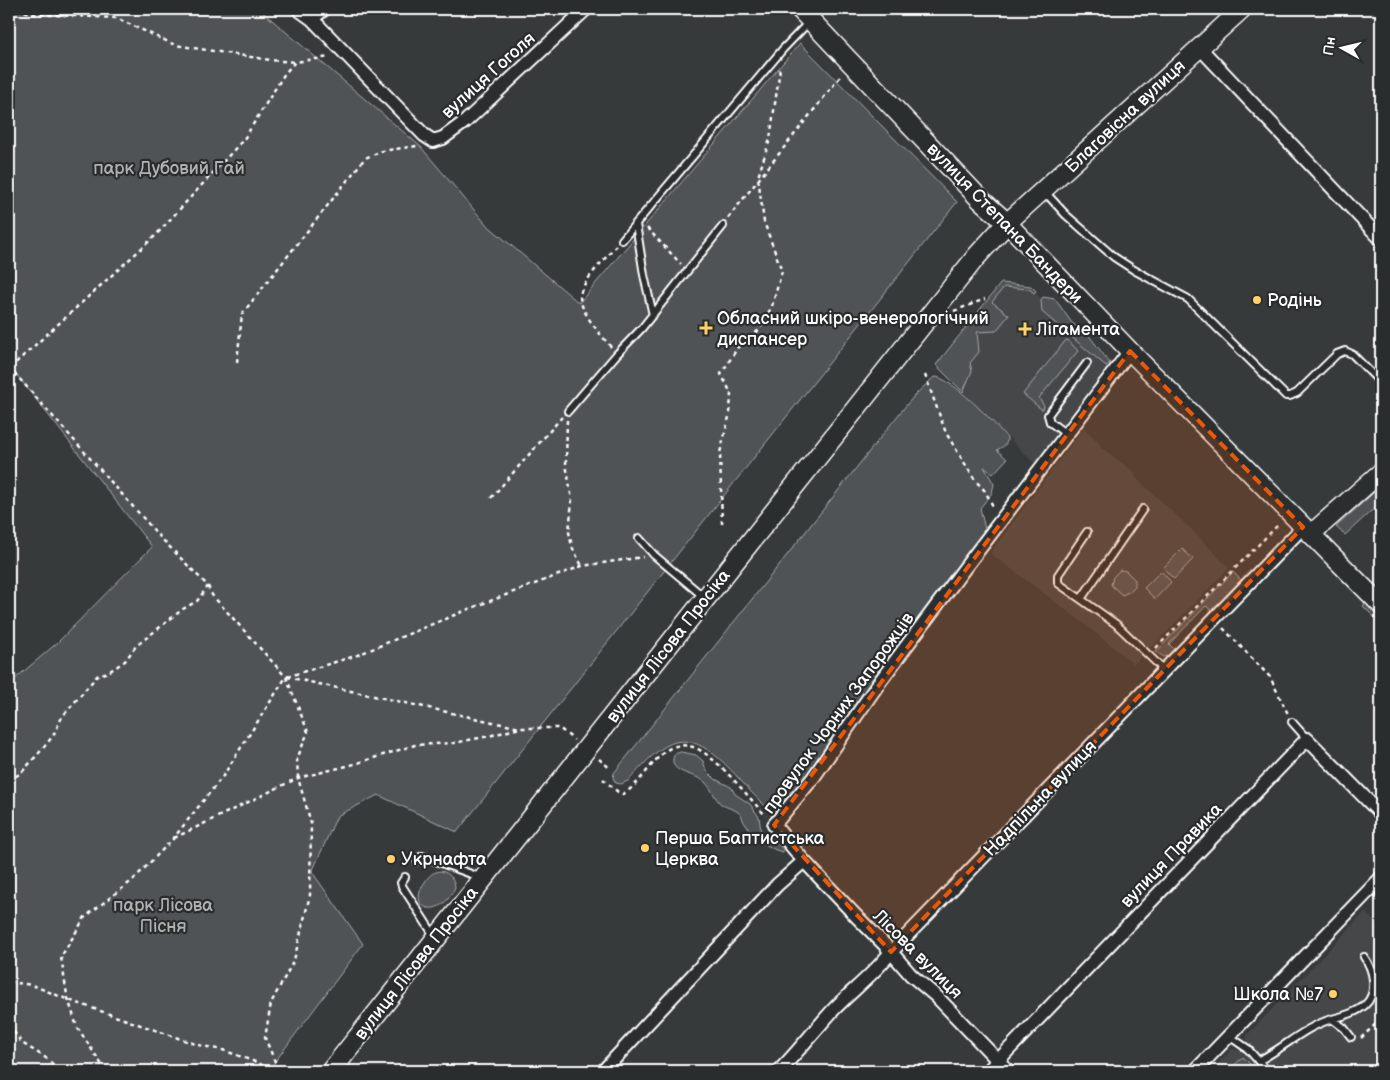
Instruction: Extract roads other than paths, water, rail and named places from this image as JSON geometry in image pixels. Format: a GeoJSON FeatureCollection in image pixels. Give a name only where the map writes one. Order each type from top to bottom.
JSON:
{"type":"FeatureCollection","features":[{"type":"Feature","properties":{"kind":"main road","name":"Благовісна вулиця"},"geometry":{"type":"LineString","coordinates":[[1007,223],[1242,9]]}},
{"type":"Feature","properties":{"kind":"main road","name":"вулиця Степана Бандери"},"geometry":{"type":"LineString","coordinates":[[805,15],[982,200],[1007,223],[1381,606]]}},
{"type":"Feature","properties":{"kind":"main road","name":"вулиця Лісова Просіка"},"geometry":{"type":"LineString","coordinates":[[331,1071],[976,257],[1007,223]]}},
{"type":"Feature","properties":{"kind":"main road","name":"Надпільна вулиця"},"geometry":{"type":"LineString","coordinates":[[1307,530],[1381,472]]}},
{"type":"Feature","properties":{"kind":"street"},"geometry":{"type":"LineString","coordinates":[[298,9],[312,19],[324,9]]}},
{"type":"Feature","properties":{"kind":"street","name":"вулиця Гоголя"},"geometry":{"type":"LineString","coordinates":[[312,19],[424,135],[433,141],[443,138],[466,120],[586,9]]}},
{"type":"Feature","properties":{"kind":"street"},"geometry":{"type":"LineString","coordinates":[[1200,47],[1381,239]]}},
{"type":"Feature","properties":{"kind":"street","name":"провулок Чорних Запорожців"},"geometry":{"type":"LineString","coordinates":[[804,861],[774,825],[813,778],[881,680],[1130,351]]}},
{"type":"Feature","properties":{"kind":"street","name":"Надпільна вулиця"},"geometry":{"type":"LineString","coordinates":[[779,1071],[806,1043],[836,1007],[879,967],[891,952],[1215,617],[1307,530]]}},
{"type":"Feature","properties":{"kind":"street"},"geometry":{"type":"LineString","coordinates":[[1307,740],[1381,814]]}},
{"type":"Feature","properties":{"kind":"street","name":"вулиця Правика"},"geometry":{"type":"LineString","coordinates":[[988,1071],[1307,740]]}},
{"type":"Feature","properties":{"kind":"street"},"geometry":{"type":"LineString","coordinates":[[603,1071],[777,884],[804,861]]}},
{"type":"Feature","properties":{"kind":"street","name":"Лісова вулиця"},"geometry":{"type":"LineString","coordinates":[[804,861],[911,975],[937,997],[1008,1071]]}},
{"type":"Feature","properties":{"kind":"street"},"geometry":{"type":"LineString","coordinates":[[1195,1071],[1381,878]]}},
{"type":"Feature","properties":{"kind":"lane"},"geometry":{"type":"LineString","coordinates":[[622,240],[783,49],[805,15]]}},
{"type":"Feature","properties":{"kind":"lane"},"geometry":{"type":"LineString","coordinates":[[1044,190],[1066,214],[1114,257],[1188,299],[1286,396],[1297,393],[1338,354],[1345,350],[1352,354],[1381,384]]}},
{"type":"Feature","properties":{"kind":"lane"},"geometry":{"type":"LineString","coordinates":[[637,222],[644,275],[653,315]]}},
{"type":"Feature","properties":{"kind":"lane"},"geometry":{"type":"LineString","coordinates":[[568,411],[653,315],[723,226]]}},
{"type":"Feature","properties":{"kind":"lane"},"geometry":{"type":"LineString","coordinates":[[1066,434],[1050,422],[1048,415],[1087,363]]}},
{"type":"Feature","properties":{"kind":"lane"},"geometry":{"type":"LineString","coordinates":[[1081,599],[1143,508]]}},
{"type":"Feature","properties":{"kind":"lane"},"geometry":{"type":"LineString","coordinates":[[1087,532],[1057,578],[1060,584],[1116,624],[1164,670]]}},
{"type":"Feature","properties":{"kind":"lane"},"geometry":{"type":"LineString","coordinates":[[639,538],[654,555],[705,598]]}},
{"type":"Feature","properties":{"kind":"lane"},"geometry":{"type":"LineString","coordinates":[[1292,722],[1307,740]]}},
{"type":"Feature","properties":{"kind":"lane"},"geometry":{"type":"LineString","coordinates":[[417,861],[422,856],[483,878]]}},
{"type":"Feature","properties":{"kind":"lane"},"geometry":{"type":"LineString","coordinates":[[405,877],[401,883],[402,886],[435,938]]}},
{"type":"Feature","properties":{"kind":"lane"},"geometry":{"type":"LineString","coordinates":[[1258,1061],[1275,1052],[1317,1023],[1357,1010],[1366,1004],[1372,989],[1373,975],[1364,957]]}},
{"type":"Feature","properties":{"kind":"lane"},"geometry":{"type":"LineString","coordinates":[[1332,1019],[1344,1028],[1351,1037]]}},
{"type":"Feature","properties":{"kind":"lane"},"geometry":{"type":"LineString","coordinates":[[1228,1036],[1248,1049],[1267,1071]]}},
{"type":"Feature","properties":{"kind":"place","name":"Родінь"},"geometry":{"type":"Point","coordinates":[1257,300]}},
{"type":"Feature","properties":{"kind":"place","name":"Обласний шкіро-венерологічний диспансер"},"geometry":{"type":"Point","coordinates":[706,328]}},
{"type":"Feature","properties":{"kind":"place","name":"Лігамента"},"geometry":{"type":"Point","coordinates":[1025,329]}},
{"type":"Feature","properties":{"kind":"place","name":"Перша Баптистська Церква"},"geometry":{"type":"Point","coordinates":[645,848]}},
{"type":"Feature","properties":{"kind":"place","name":"Укрнафта"},"geometry":{"type":"Point","coordinates":[391,859]}},
{"type":"Feature","properties":{"kind":"place","name":"Школа №7"},"geometry":{"type":"Point","coordinates":[1333,994]}},
{"type":"Feature","properties":{"kind":"park label","name":"парк Дубовий Гай"},"geometry":{"type":"Point","coordinates":[169,168]}},
{"type":"Feature","properties":{"kind":"park label","name":"парк Лісова Пісня"},"geometry":{"type":"Point","coordinates":[163,915]}}]}
